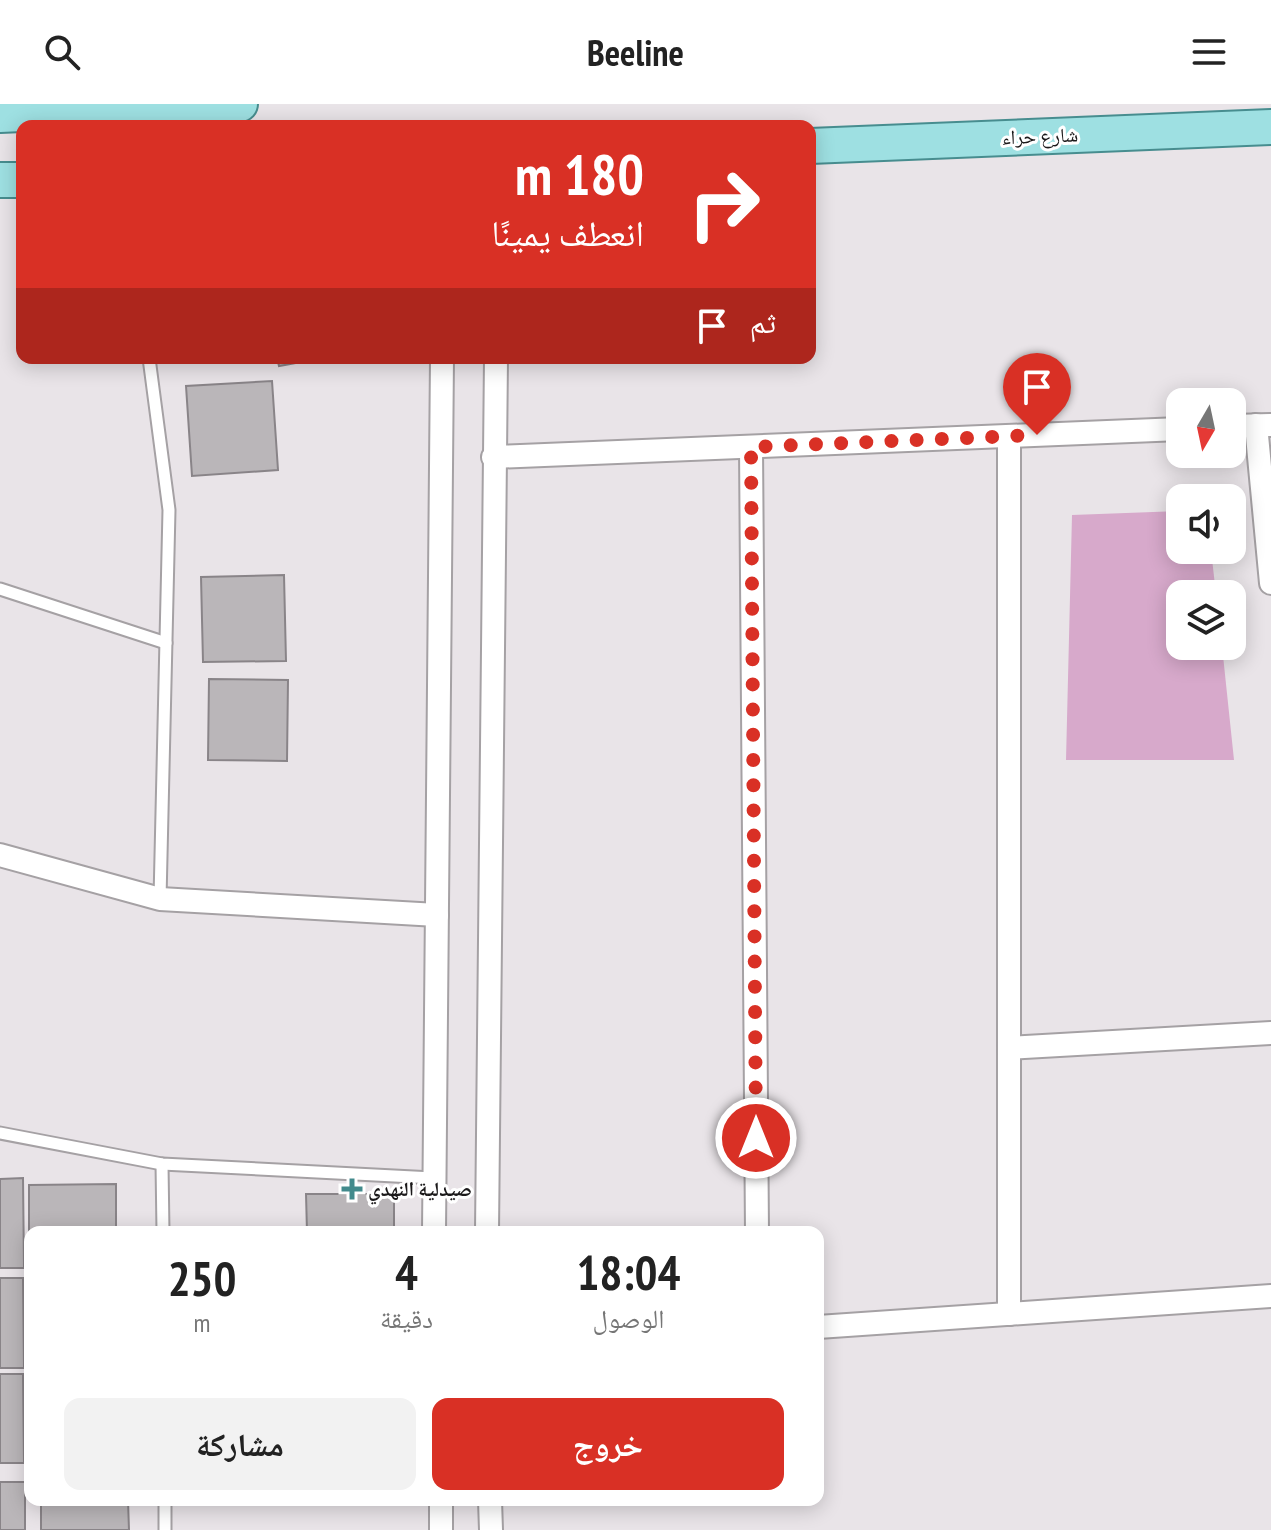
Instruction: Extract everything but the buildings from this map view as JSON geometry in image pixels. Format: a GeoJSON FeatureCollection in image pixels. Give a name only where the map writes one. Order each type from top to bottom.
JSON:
{"type":"FeatureCollection","features":[{"type":"Feature","properties":{"kind":"main road"},"geometry":{"type":"LineString","coordinates":[[0,115],[114,107],[240,104]]}},
{"type":"Feature","properties":{"kind":"main road","name":"شارع حراء"},"geometry":{"type":"LineString","coordinates":[[816,146],[1271,127]]}},
{"type":"Feature","properties":{"kind":"street"},"geometry":{"type":"LineString","coordinates":[[434,1226],[442,364]]}},
{"type":"Feature","properties":{"kind":"street"},"geometry":{"type":"LineString","coordinates":[[487,1226],[496,364]]}},
{"type":"Feature","properties":{"kind":"street"},"geometry":{"type":"LineString","coordinates":[[1264,425],[1271,583]]}},
{"type":"Feature","properties":{"kind":"street"},"geometry":{"type":"LineString","coordinates":[[493,457],[1166,430]]}},
{"type":"Feature","properties":{"kind":"street"},"geometry":{"type":"LineString","coordinates":[[1009,436],[1009,1314]]}},
{"type":"Feature","properties":{"kind":"street"},"geometry":{"type":"LineString","coordinates":[[751,447],[757,1226]]}},
{"type":"Feature","properties":{"kind":"street"},"geometry":{"type":"LineString","coordinates":[[0,855],[160,899],[437,915]]}},
{"type":"Feature","properties":{"kind":"street"},"geometry":{"type":"LineString","coordinates":[[1009,1048],[1271,1033]]}},
{"type":"Feature","properties":{"kind":"street"},"geometry":{"type":"LineString","coordinates":[[824,1327],[1271,1296]]}},
{"type":"Feature","properties":{"kind":"street"},"geometry":{"type":"LineString","coordinates":[[441,1506],[441,1530]]}},
{"type":"Feature","properties":{"kind":"street"},"geometry":{"type":"LineString","coordinates":[[490,1506],[491,1530]]}},
{"type":"Feature","properties":{"kind":"lane"},"geometry":{"type":"LineString","coordinates":[[150,364],[169,510],[160,899]]}},
{"type":"Feature","properties":{"kind":"lane"},"geometry":{"type":"LineString","coordinates":[[0,589],[166,643]]}},
{"type":"Feature","properties":{"kind":"lane"},"geometry":{"type":"LineString","coordinates":[[0,1133],[162,1164],[433,1178]]}},
{"type":"Feature","properties":{"kind":"lane"},"geometry":{"type":"LineString","coordinates":[[162,1164],[163,1226]]}},
{"type":"Feature","properties":{"kind":"lane"},"geometry":{"type":"LineString","coordinates":[[165,1506],[165,1530]]}},
{"type":"Feature","properties":{"kind":"shaded area"},"geometry":{"type":"Polygon","coordinates":[[[1166,512],[1166,564],[1213,564],[1214,580],[1166,580],[1166,660],[1223,660],[1234,760],[1066,760],[1072,515],[1166,512]]]}},
{"type":"Feature","properties":{"kind":"place","name":"صيدلية النهدي"},"geometry":{"type":"Point","coordinates":[352,1189]}},
{"type":"Feature","properties":{"kind":"route"},"geometry":{"type":"LineString","coordinates":[[756,1138],[751,447],[1037,435]]}}]}
